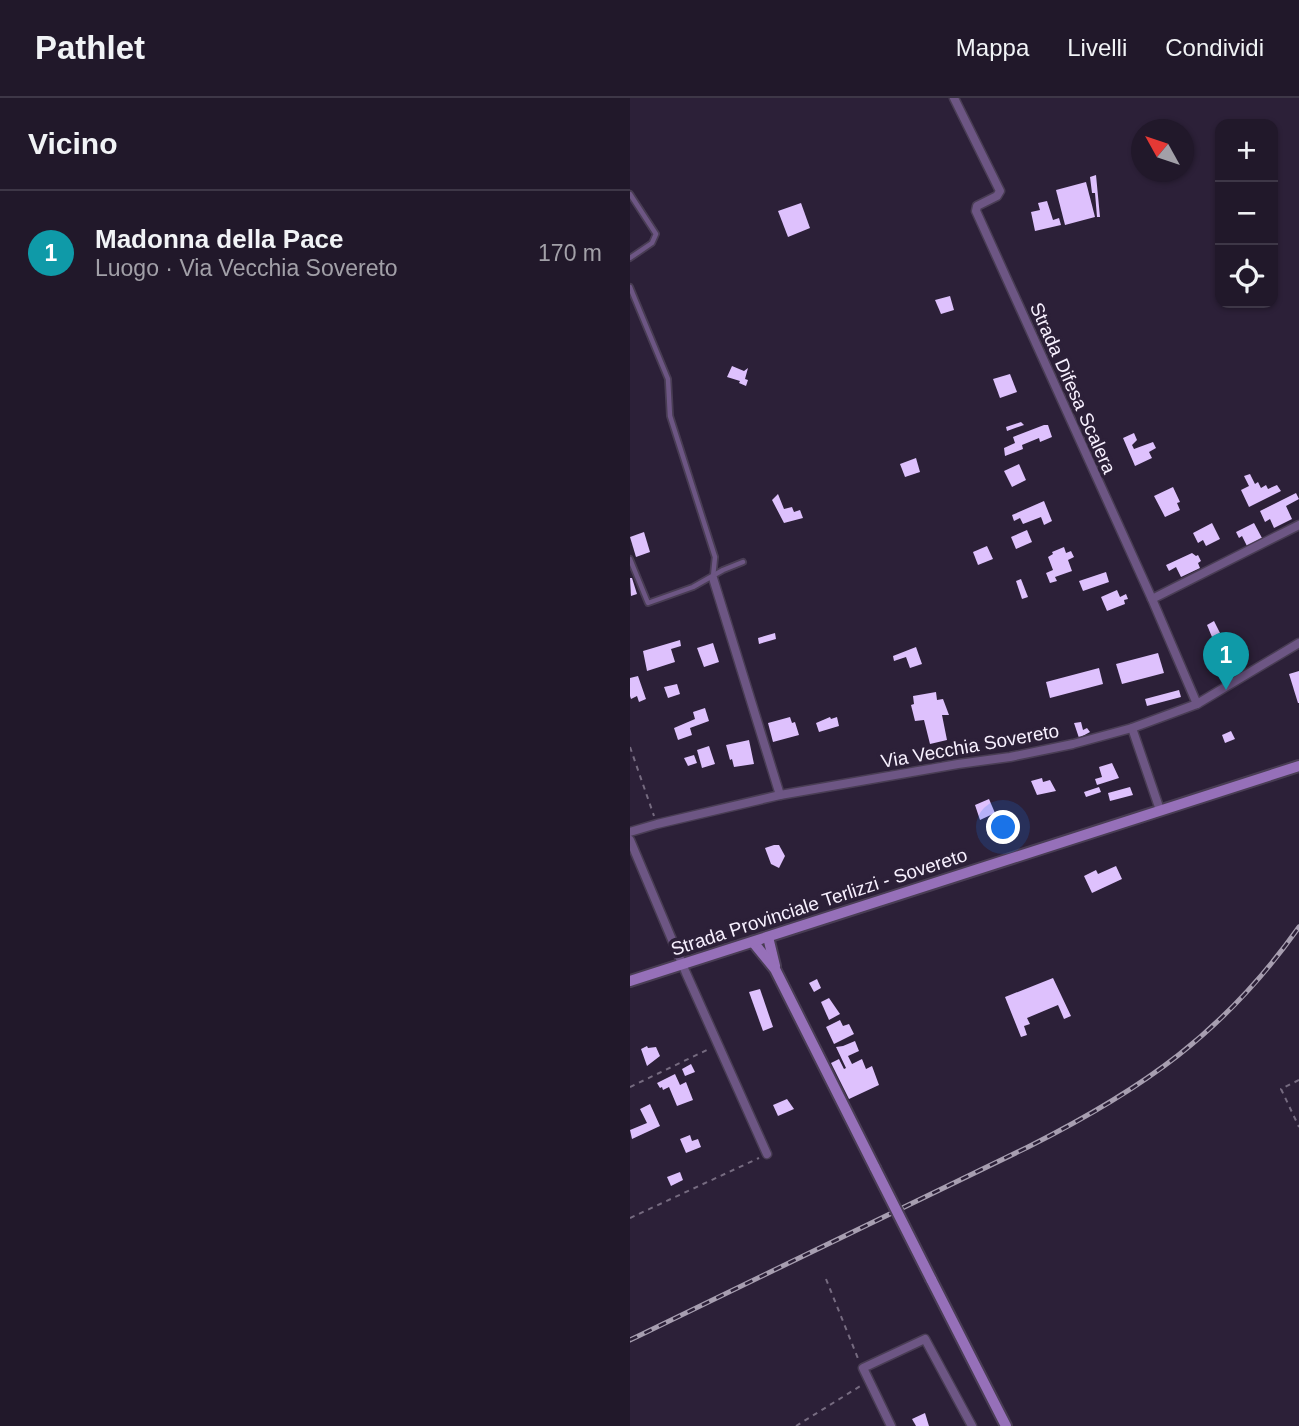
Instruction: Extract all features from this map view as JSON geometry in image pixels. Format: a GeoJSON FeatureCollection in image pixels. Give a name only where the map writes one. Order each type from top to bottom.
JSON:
{"type":"FeatureCollection","features":[{"type":"Feature","properties":{"kind":"main road","name":"Strada Provinciale Terlizzi - Sovereto"},"geometry":{"type":"LineString","coordinates":[[630,981],[1299,766]]}},
{"type":"Feature","properties":{"kind":"main road"},"geometry":{"type":"LineString","coordinates":[[768,937],[775,969]]}},
{"type":"Feature","properties":{"kind":"main road"},"geometry":{"type":"LineString","coordinates":[[753,942],[775,969],[1006,1426]]}},
{"type":"Feature","properties":{"kind":"street","name":"Strada Difesa Scalera"},"geometry":{"type":"LineString","coordinates":[[954,98],[1000,191],[998,196],[984,200],[977,206],[976,211],[1197,704]]}},
{"type":"Feature","properties":{"kind":"street"},"geometry":{"type":"LineString","coordinates":[[1152,599],[1299,525]]}},
{"type":"Feature","properties":{"kind":"street"},"geometry":{"type":"LineString","coordinates":[[713,578],[779,795]]}},
{"type":"Feature","properties":{"kind":"street","name":"Via Vecchia Sovereto"},"geometry":{"type":"LineString","coordinates":[[630,832],[779,795],[1010,757],[1132,728],[1197,704],[1299,643]]}},
{"type":"Feature","properties":{"kind":"street"},"geometry":{"type":"LineString","coordinates":[[1132,728],[1160,810]]}},
{"type":"Feature","properties":{"kind":"street"},"geometry":{"type":"LineString","coordinates":[[630,840],[767,1154]]}},
{"type":"Feature","properties":{"kind":"street"},"geometry":{"type":"LineString","coordinates":[[891,1426],[863,1368],[925,1339],[972,1426]]}},
{"type":"Feature","properties":{"kind":"lane"},"geometry":{"type":"LineString","coordinates":[[630,194],[656,234],[652,243],[630,258]]}},
{"type":"Feature","properties":{"kind":"lane"},"geometry":{"type":"LineString","coordinates":[[630,287],[668,379],[670,416],[715,557],[713,578]]}},
{"type":"Feature","properties":{"kind":"lane"},"geometry":{"type":"LineString","coordinates":[[630,559],[648,603],[713,578],[723,570],[743,562]]}},
{"type":"Feature","properties":{"kind":"path"},"geometry":{"type":"LineString","coordinates":[[630,747],[657,824]]}},
{"type":"Feature","properties":{"kind":"path"},"geometry":{"type":"LineString","coordinates":[[630,1087],[718,1045]]}},
{"type":"Feature","properties":{"kind":"path"},"geometry":{"type":"LineString","coordinates":[[1299,1080],[1281,1089],[1299,1127]]}},
{"type":"Feature","properties":{"kind":"path"},"geometry":{"type":"LineString","coordinates":[[630,1218],[767,1154]]}},
{"type":"Feature","properties":{"kind":"path"},"geometry":{"type":"LineString","coordinates":[[826,1279],[863,1368]]}},
{"type":"Feature","properties":{"kind":"path"},"geometry":{"type":"LineString","coordinates":[[796,1426],[869,1381]]}},
{"type":"Feature","properties":{"kind":"building"},"geometry":{"type":"Polygon","coordinates":[[[1096,175],[1100,217],[1097,217],[1095,193],[1092,193],[1090,177],[1096,175]]]}},
{"type":"Feature","properties":{"kind":"building"},"geometry":{"type":"Polygon","coordinates":[[[1086,182],[1095,217],[1065,225],[1056,190],[1086,182]]]}},
{"type":"Feature","properties":{"kind":"building"},"geometry":{"type":"Polygon","coordinates":[[[1047,201],[1053,220],[1059,218],[1061,225],[1035,231],[1031,212],[1040,210],[1038,203],[1047,201]]]}},
{"type":"Feature","properties":{"kind":"building"},"geometry":{"type":"Polygon","coordinates":[[[801,203],[810,228],[788,237],[778,211],[801,203]]]}},
{"type":"Feature","properties":{"kind":"building"},"geometry":{"type":"Polygon","coordinates":[[[950,296],[954,310],[941,314],[935,300],[950,296]]]}},
{"type":"Feature","properties":{"kind":"building"},"geometry":{"type":"Polygon","coordinates":[[[732,366],[744,371],[748,368],[746,386],[727,377],[732,366]]]}},
{"type":"Feature","properties":{"kind":"building"},"geometry":{"type":"Polygon","coordinates":[[[1010,374],[1017,392],[1000,398],[993,379],[1010,374]]]}},
{"type":"Feature","properties":{"kind":"building"},"geometry":{"type":"Polygon","coordinates":[[[1021,422],[1024,425],[1007,431],[1006,427],[1021,422]]]}},
{"type":"Feature","properties":{"kind":"building"},"geometry":{"type":"Polygon","coordinates":[[[1048,425],[1052,437],[1040,442],[1039,438],[1022,445],[1023,449],[1005,456],[1004,448],[1015,443],[1013,437],[1048,425]]]}},
{"type":"Feature","properties":{"kind":"building"},"geometry":{"type":"Polygon","coordinates":[[[1134,433],[1137,440],[1132,445],[1134,449],[1153,442],[1156,448],[1149,452],[1152,458],[1135,466],[1123,438],[1134,433]]]}},
{"type":"Feature","properties":{"kind":"building"},"geometry":{"type":"Polygon","coordinates":[[[916,458],[920,472],[905,477],[900,464],[916,458]]]}},
{"type":"Feature","properties":{"kind":"building"},"geometry":{"type":"Polygon","coordinates":[[[1019,464],[1026,480],[1012,487],[1004,471],[1019,464]]]}},
{"type":"Feature","properties":{"kind":"building"},"geometry":{"type":"Polygon","coordinates":[[[1250,474],[1255,484],[1258,482],[1261,488],[1266,485],[1268,489],[1277,485],[1281,491],[1249,507],[1241,490],[1249,486],[1244,476],[1250,474]]]}},
{"type":"Feature","properties":{"kind":"building"},"geometry":{"type":"Polygon","coordinates":[[[1173,487],[1180,502],[1177,503],[1180,510],[1165,517],[1154,496],[1173,487]]]}},
{"type":"Feature","properties":{"kind":"building"},"geometry":{"type":"Polygon","coordinates":[[[1296,493],[1299,499],[1286,506],[1292,519],[1274,528],[1270,519],[1265,522],[1260,511],[1296,493]]]}},
{"type":"Feature","properties":{"kind":"building"},"geometry":{"type":"Polygon","coordinates":[[[778,494],[784,509],[792,507],[794,512],[800,510],[803,518],[784,523],[772,500],[778,494]]]}},
{"type":"Feature","properties":{"kind":"building"},"geometry":{"type":"Polygon","coordinates":[[[1044,501],[1052,521],[1044,525],[1041,517],[1023,524],[1020,518],[1014,521],[1012,515],[1044,501]]]}},
{"type":"Feature","properties":{"kind":"building"},"geometry":{"type":"Polygon","coordinates":[[[1212,523],[1220,539],[1206,546],[1203,540],[1198,543],[1193,533],[1212,523]]]}},
{"type":"Feature","properties":{"kind":"building"},"geometry":{"type":"Polygon","coordinates":[[[1254,523],[1262,538],[1247,546],[1242,536],[1239,538],[1236,532],[1254,523]]]}},
{"type":"Feature","properties":{"kind":"building"},"geometry":{"type":"Polygon","coordinates":[[[1027,530],[1032,542],[1016,549],[1011,537],[1027,530]]]}},
{"type":"Feature","properties":{"kind":"building"},"geometry":{"type":"Polygon","coordinates":[[[644,532],[650,552],[636,557],[630,537],[644,532]]]}},
{"type":"Feature","properties":{"kind":"building"},"geometry":{"type":"Polygon","coordinates":[[[987,546],[993,559],[978,565],[973,552],[987,546]]]}},
{"type":"Feature","properties":{"kind":"building"},"geometry":{"type":"Polygon","coordinates":[[[1064,547],[1066,553],[1071,551],[1074,557],[1068,560],[1072,571],[1055,577],[1057,581],[1050,583],[1046,573],[1053,570],[1048,557],[1052,552],[1064,547]]]}},
{"type":"Feature","properties":{"kind":"building"},"geometry":{"type":"Polygon","coordinates":[[[1192,553],[1198,555],[1200,568],[1181,577],[1176,567],[1169,571],[1166,565],[1192,553]]]}},
{"type":"Feature","properties":{"kind":"building"},"geometry":{"type":"Polygon","coordinates":[[[1106,572],[1109,582],[1083,591],[1079,581],[1106,572]]]}},
{"type":"Feature","properties":{"kind":"building"},"geometry":{"type":"Polygon","coordinates":[[[630,578],[637,594],[631,596],[630,578]]]}},
{"type":"Feature","properties":{"kind":"building"},"geometry":{"type":"Polygon","coordinates":[[[1021,579],[1028,597],[1022,599],[1016,581],[1021,579]]]}},
{"type":"Feature","properties":{"kind":"building"},"geometry":{"type":"Polygon","coordinates":[[[1117,590],[1120,597],[1126,594],[1128,599],[1124,600],[1125,604],[1107,611],[1101,597],[1117,590]]]}},
{"type":"Feature","properties":{"kind":"building"},"geometry":{"type":"Polygon","coordinates":[[[1214,621],[1220,633],[1212,637],[1207,625],[1214,621]]]}},
{"type":"Feature","properties":{"kind":"building"},"geometry":{"type":"Polygon","coordinates":[[[775,633],[776,639],[759,644],[758,638],[775,633]]]}},
{"type":"Feature","properties":{"kind":"building"},"geometry":{"type":"Polygon","coordinates":[[[680,640],[681,646],[671,649],[675,662],[647,671],[643,651],[680,640]]]}},
{"type":"Feature","properties":{"kind":"building"},"geometry":{"type":"Polygon","coordinates":[[[713,643],[719,662],[704,667],[697,648],[713,643]]]}},
{"type":"Feature","properties":{"kind":"building"},"geometry":{"type":"Polygon","coordinates":[[[916,647],[922,664],[910,668],[906,657],[894,661],[893,656],[916,647]]]}},
{"type":"Feature","properties":{"kind":"building"},"geometry":{"type":"Polygon","coordinates":[[[1216,648],[1222,660],[1209,665],[1204,653],[1216,648]]]}},
{"type":"Feature","properties":{"kind":"building"},"geometry":{"type":"Polygon","coordinates":[[[1158,653],[1164,673],[1122,684],[1116,664],[1158,653]]]}},
{"type":"Feature","properties":{"kind":"building"},"geometry":{"type":"Polygon","coordinates":[[[1099,668],[1103,684],[1050,698],[1046,682],[1099,668]]]}},
{"type":"Feature","properties":{"kind":"building"},"geometry":{"type":"Polygon","coordinates":[[[1299,671],[1299,703],[1298,703],[1289,674],[1299,671]]]}},
{"type":"Feature","properties":{"kind":"building"},"geometry":{"type":"Polygon","coordinates":[[[638,676],[646,699],[639,702],[637,696],[631,699],[630,696],[630,678],[638,676]]]}},
{"type":"Feature","properties":{"kind":"building"},"geometry":{"type":"Polygon","coordinates":[[[677,684],[680,694],[668,698],[664,687],[677,684]]]}},
{"type":"Feature","properties":{"kind":"building"},"geometry":{"type":"Polygon","coordinates":[[[1179,690],[1181,697],[1147,706],[1145,699],[1179,690]]]}},
{"type":"Feature","properties":{"kind":"building"},"geometry":{"type":"Polygon","coordinates":[[[936,692],[937,700],[943,699],[949,715],[942,715],[947,740],[930,744],[924,720],[915,721],[911,705],[914,704],[913,696],[936,692]]]}},
{"type":"Feature","properties":{"kind":"building"},"geometry":{"type":"Polygon","coordinates":[[[705,708],[709,721],[690,728],[692,735],[678,740],[674,728],[695,719],[693,712],[705,708]]]}},
{"type":"Feature","properties":{"kind":"building"},"geometry":{"type":"Polygon","coordinates":[[[790,717],[792,723],[795,722],[799,735],[773,742],[768,723],[790,717]]]}},
{"type":"Feature","properties":{"kind":"building"},"geometry":{"type":"Polygon","coordinates":[[[837,717],[839,726],[819,732],[816,723],[837,717]]]}},
{"type":"Feature","properties":{"kind":"building"},"geometry":{"type":"Polygon","coordinates":[[[1081,722],[1083,730],[1087,728],[1090,732],[1079,738],[1074,723],[1081,722]]]}},
{"type":"Feature","properties":{"kind":"building"},"geometry":{"type":"Polygon","coordinates":[[[1231,731],[1235,739],[1225,743],[1222,735],[1231,731]]]}},
{"type":"Feature","properties":{"kind":"building"},"geometry":{"type":"Polygon","coordinates":[[[749,740],[754,764],[734,767],[726,745],[749,740]]]}},
{"type":"Feature","properties":{"kind":"building"},"geometry":{"type":"Polygon","coordinates":[[[709,746],[715,764],[702,768],[697,750],[709,746]]]}},
{"type":"Feature","properties":{"kind":"building"},"geometry":{"type":"Polygon","coordinates":[[[694,755],[697,763],[688,766],[684,758],[694,755]]]}},
{"type":"Feature","properties":{"kind":"building"},"geometry":{"type":"Polygon","coordinates":[[[1112,763],[1119,778],[1097,785],[1095,779],[1102,777],[1099,767],[1112,763]]]}},
{"type":"Feature","properties":{"kind":"building"},"geometry":{"type":"Polygon","coordinates":[[[1042,778],[1043,782],[1050,780],[1056,791],[1037,795],[1031,781],[1042,778]]]}},
{"type":"Feature","properties":{"kind":"building"},"geometry":{"type":"Polygon","coordinates":[[[1099,787],[1101,792],[1086,797],[1084,792],[1099,787]]]}},
{"type":"Feature","properties":{"kind":"building"},"geometry":{"type":"Polygon","coordinates":[[[1130,787],[1133,795],[1110,801],[1108,793],[1130,787]]]}},
{"type":"Feature","properties":{"kind":"building"},"geometry":{"type":"Polygon","coordinates":[[[989,799],[995,813],[980,820],[975,805],[989,799]]]}},
{"type":"Feature","properties":{"kind":"building"},"geometry":{"type":"Polygon","coordinates":[[[779,845],[785,856],[779,868],[771,864],[765,848],[779,845]]]}},
{"type":"Feature","properties":{"kind":"building"},"geometry":{"type":"Polygon","coordinates":[[[1116,866],[1122,879],[1092,893],[1084,876],[1096,870],[1098,874],[1116,866]]]}},
{"type":"Feature","properties":{"kind":"building"},"geometry":{"type":"Polygon","coordinates":[[[1053,978],[1071,1016],[1064,1019],[1058,1005],[1027,1018],[1030,1024],[1024,1026],[1027,1035],[1021,1037],[1005,997],[1053,978]]]}},
{"type":"Feature","properties":{"kind":"building"},"geometry":{"type":"Polygon","coordinates":[[[817,979],[821,988],[814,992],[809,983],[817,979]]]}},
{"type":"Feature","properties":{"kind":"building"},"geometry":{"type":"Polygon","coordinates":[[[760,989],[773,1027],[763,1031],[749,992],[760,989]]]}},
{"type":"Feature","properties":{"kind":"building"},"geometry":{"type":"Polygon","coordinates":[[[829,998],[840,1014],[829,1020],[821,1002],[829,998]]]}},
{"type":"Feature","properties":{"kind":"building"},"geometry":{"type":"Polygon","coordinates":[[[840,1020],[843,1026],[849,1024],[854,1034],[834,1044],[826,1027],[840,1020]]]}},
{"type":"Feature","properties":{"kind":"building"},"geometry":{"type":"Polygon","coordinates":[[[855,1041],[859,1051],[848,1056],[852,1064],[862,1059],[866,1069],[872,1066],[879,1085],[849,1099],[831,1063],[839,1059],[844,1069],[846,1068],[836,1047],[855,1041]]]}},
{"type":"Feature","properties":{"kind":"building"},"geometry":{"type":"Polygon","coordinates":[[[647,1046],[656,1047],[660,1056],[647,1066],[641,1049],[647,1046]]]}},
{"type":"Feature","properties":{"kind":"building"},"geometry":{"type":"Polygon","coordinates":[[[691,1064],[695,1072],[685,1076],[682,1069],[691,1064]]]}},
{"type":"Feature","properties":{"kind":"building"},"geometry":{"type":"Polygon","coordinates":[[[675,1074],[680,1085],[686,1082],[693,1100],[677,1106],[669,1087],[663,1090],[657,1083],[675,1074]]]}},
{"type":"Feature","properties":{"kind":"building"},"geometry":{"type":"Polygon","coordinates":[[[787,1099],[794,1109],[778,1116],[773,1105],[787,1099]]]}},
{"type":"Feature","properties":{"kind":"building"},"geometry":{"type":"Polygon","coordinates":[[[650,1104],[660,1126],[632,1139],[630,1130],[647,1123],[640,1109],[650,1104]]]}},
{"type":"Feature","properties":{"kind":"building"},"geometry":{"type":"Polygon","coordinates":[[[690,1135],[692,1141],[698,1139],[701,1147],[686,1153],[680,1139],[690,1135]]]}},
{"type":"Feature","properties":{"kind":"building"},"geometry":{"type":"Polygon","coordinates":[[[680,1172],[683,1180],[671,1186],[667,1177],[680,1172]]]}},
{"type":"Feature","properties":{"kind":"building"},"geometry":{"type":"Polygon","coordinates":[[[925,1413],[929,1426],[916,1426],[912,1419],[925,1413]]]}},
{"type":"Feature","properties":{"kind":"railway"},"geometry":{"type":"LineString","coordinates":[[630,1340],[1028,1147],[1108,1103],[1145,1080],[1211,1028],[1271,965],[1299,927]]}},
{"type":"Feature","properties":{"kind":"place","name":"Madonna della Pace"},"geometry":{"type":"Point","coordinates":[1226,690]}}]}
